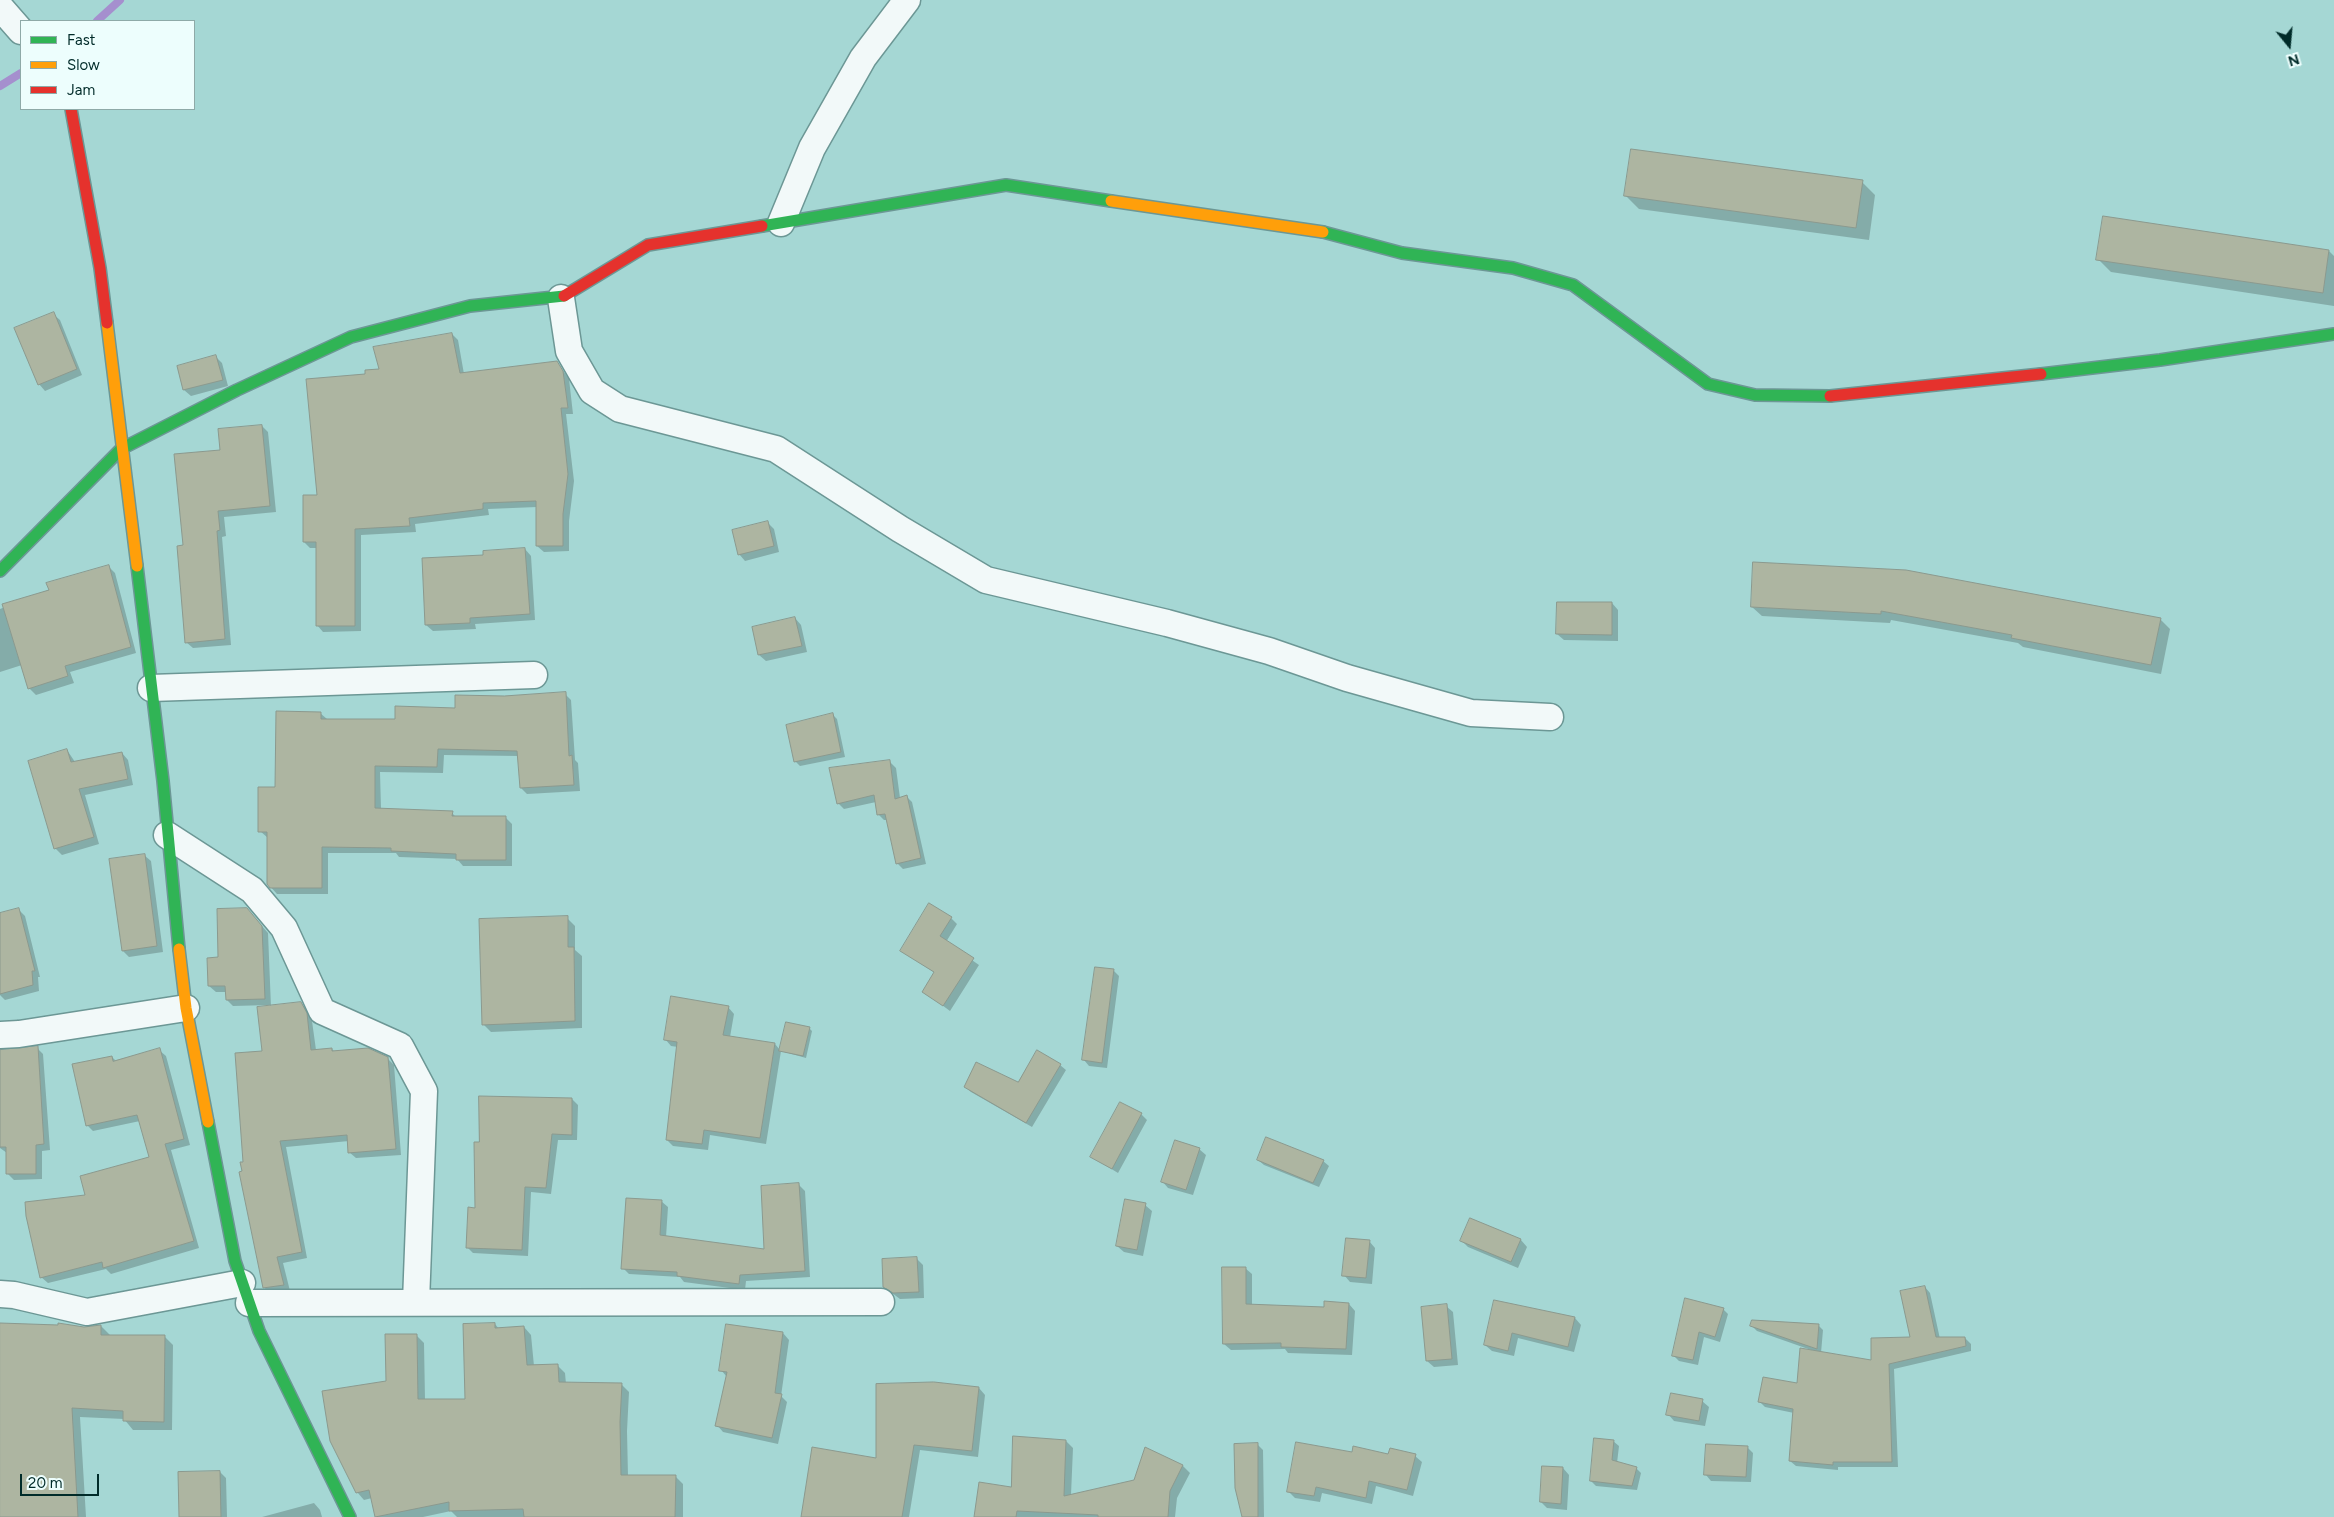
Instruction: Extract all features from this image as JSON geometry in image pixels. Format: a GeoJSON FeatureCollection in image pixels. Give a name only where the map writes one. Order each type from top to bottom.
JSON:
{"type":"FeatureCollection","features":[{"type":"Feature","properties":{"kind":"street"},"geometry":{"type":"LineString","coordinates":[[781,223],[812,148],[821,132],[863,58],[907,0]]}},
{"type":"Feature","properties":{"kind":"street"},"geometry":{"type":"LineString","coordinates":[[0,7],[20,28]]}},
{"type":"Feature","properties":{"kind":"street"},"geometry":{"type":"LineString","coordinates":[[71,110],[100,268],[163,781],[186,1008],[235,1261],[258,1331],[350,1517]]}},
{"type":"Feature","properties":{"kind":"street"},"geometry":{"type":"LineString","coordinates":[[0,571],[121,449],[237,390],[351,337],[470,306],[561,298],[648,245],[1006,184],[1328,233],[1402,253],[1513,268],[1573,285],[1708,384],[1755,395],[1842,396],[2160,360],[2334,334]]}},
{"type":"Feature","properties":{"kind":"street"},"geometry":{"type":"LineString","coordinates":[[561,298],[569,351],[592,391],[620,409],[776,449],[900,529],[986,580],[1176,626],[1269,652],[1347,678],[1471,713],[1550,717]]}},
{"type":"Feature","properties":{"kind":"street"},"geometry":{"type":"LineString","coordinates":[[151,688],[534,675]]}},
{"type":"Feature","properties":{"kind":"street"},"geometry":{"type":"LineString","coordinates":[[167,835],[252,890],[284,928],[322,1011],[400,1046],[424,1091],[416,1302]]}},
{"type":"Feature","properties":{"kind":"street"},"geometry":{"type":"LineString","coordinates":[[0,1035],[19,1034],[186,1008]]}},
{"type":"Feature","properties":{"kind":"street"},"geometry":{"type":"LineString","coordinates":[[0,1294],[14,1295],[87,1312],[245,1293],[416,1302],[881,1302]]}},
{"type":"Feature","properties":{"kind":"building"},"geometry":{"type":"Polygon","coordinates":[[[1631,149],[1863,180],[1856,228],[1624,196],[1631,149]]]}},
{"type":"Feature","properties":{"kind":"building"},"geometry":{"type":"Polygon","coordinates":[[[2103,216],[2329,250],[2323,293],[2096,260],[2103,216]]]}},
{"type":"Feature","properties":{"kind":"building"},"geometry":{"type":"Polygon","coordinates":[[[54,312],[77,369],[38,385],[14,328],[54,312]]]}},
{"type":"Feature","properties":{"kind":"building"},"geometry":{"type":"Polygon","coordinates":[[[452,333],[460,373],[557,361],[563,371],[568,408],[561,408],[568,474],[563,514],[563,546],[536,546],[536,501],[483,503],[483,509],[409,518],[410,526],[355,529],[355,626],[316,626],[316,542],[303,542],[303,495],[317,495],[306,379],[365,374],[365,370],[379,369],[373,347],[452,333]]]}},
{"type":"Feature","properties":{"kind":"building"},"geometry":{"type":"Polygon","coordinates":[[[216,355],[223,380],[183,390],[177,366],[216,355]]]}},
{"type":"Feature","properties":{"kind":"building"},"geometry":{"type":"Polygon","coordinates":[[[262,425],[270,506],[218,511],[220,530],[217,531],[225,639],[185,643],[177,546],[183,545],[174,454],[220,450],[218,429],[262,425]]]}},
{"type":"Feature","properties":{"kind":"building"},"geometry":{"type":"Polygon","coordinates":[[[768,521],[774,546],[738,555],[732,530],[768,521]]]}},
{"type":"Feature","properties":{"kind":"building"},"geometry":{"type":"Polygon","coordinates":[[[525,548],[530,614],[470,618],[470,623],[425,625],[422,558],[483,555],[483,551],[525,548]]]}},
{"type":"Feature","properties":{"kind":"building"},"geometry":{"type":"Polygon","coordinates":[[[1753,562],[1906,570],[2161,618],[2151,665],[2011,638],[2012,635],[1881,611],[1881,614],[1751,607],[1753,562]]]}},
{"type":"Feature","properties":{"kind":"building"},"geometry":{"type":"Polygon","coordinates":[[[109,565],[131,647],[65,666],[68,676],[28,689],[2,604],[49,590],[46,583],[109,565]]]}},
{"type":"Feature","properties":{"kind":"building"},"geometry":{"type":"Polygon","coordinates":[[[1557,602],[1612,602],[1612,635],[1556,634],[1557,602]]]}},
{"type":"Feature","properties":{"kind":"building"},"geometry":{"type":"Polygon","coordinates":[[[795,617],[802,646],[758,655],[752,627],[795,617]]]}},
{"type":"Feature","properties":{"kind":"building"},"geometry":{"type":"Polygon","coordinates":[[[566,692],[569,756],[572,755],[574,785],[520,788],[517,751],[438,749],[437,767],[375,766],[375,808],[453,811],[452,816],[506,816],[506,860],[456,860],[456,854],[391,851],[391,848],[322,847],[322,888],[270,888],[267,884],[267,832],[258,832],[258,787],[275,787],[276,711],[321,712],[321,719],[395,719],[395,706],[455,708],[455,695],[504,696],[566,692]]]}},
{"type":"Feature","properties":{"kind":"building"},"geometry":{"type":"Polygon","coordinates":[[[833,713],[841,752],[794,762],[786,725],[833,713]]]}},
{"type":"Feature","properties":{"kind":"building"},"geometry":{"type":"Polygon","coordinates":[[[67,749],[71,762],[122,752],[128,779],[79,789],[94,837],[54,849],[28,761],[67,749]]]}},
{"type":"Feature","properties":{"kind":"building"},"geometry":{"type":"Polygon","coordinates":[[[890,760],[895,799],[907,795],[921,858],[896,864],[885,814],[877,815],[874,795],[837,804],[829,768],[890,760]]]}},
{"type":"Feature","properties":{"kind":"building"},"geometry":{"type":"Polygon","coordinates":[[[145,854],[157,946],[122,951],[109,859],[145,854]]]}},
{"type":"Feature","properties":{"kind":"building"},"geometry":{"type":"Polygon","coordinates":[[[929,903],[952,917],[940,936],[974,958],[943,1006],[922,992],[934,972],[900,951],[929,903]]]}},
{"type":"Feature","properties":{"kind":"building"},"geometry":{"type":"Polygon","coordinates":[[[19,908],[35,971],[32,971],[33,985],[0,994],[0,913],[19,908]]]}},
{"type":"Feature","properties":{"kind":"building"},"geometry":{"type":"Polygon","coordinates":[[[247,908],[262,926],[265,999],[226,1000],[225,986],[208,986],[207,958],[218,957],[217,909],[247,908]]]}},
{"type":"Feature","properties":{"kind":"building"},"geometry":{"type":"Polygon","coordinates":[[[568,916],[568,947],[574,947],[575,1021],[482,1025],[479,919],[568,916]]]}},
{"type":"Feature","properties":{"kind":"building"},"geometry":{"type":"Polygon","coordinates":[[[1095,967],[1114,969],[1102,1063],[1082,1060],[1095,967]]]}},
{"type":"Feature","properties":{"kind":"building"},"geometry":{"type":"Polygon","coordinates":[[[671,996],[729,1006],[723,1035],[775,1043],[760,1138],[704,1130],[702,1144],[666,1140],[677,1042],[664,1040],[671,996]]]}},
{"type":"Feature","properties":{"kind":"building"},"geometry":{"type":"Polygon","coordinates":[[[301,1002],[307,1013],[311,1050],[332,1048],[332,1051],[368,1048],[388,1057],[396,1149],[348,1153],[347,1135],[280,1141],[302,1252],[277,1257],[284,1285],[263,1288],[239,1172],[242,1171],[240,1162],[243,1162],[235,1053],[262,1051],[257,1007],[301,1002]]]}},
{"type":"Feature","properties":{"kind":"building"},"geometry":{"type":"Polygon","coordinates":[[[786,1022],[810,1027],[803,1056],[779,1051],[786,1022]]]}},
{"type":"Feature","properties":{"kind":"building"},"geometry":{"type":"Polygon","coordinates":[[[38,1046],[44,1144],[36,1145],[36,1174],[6,1174],[6,1147],[0,1147],[0,1050],[38,1046]]]}},
{"type":"Feature","properties":{"kind":"building"},"geometry":{"type":"Polygon","coordinates":[[[160,1048],[184,1139],[165,1144],[194,1241],[103,1268],[102,1262],[40,1278],[26,1216],[25,1202],[85,1195],[80,1176],[149,1157],[137,1115],[86,1126],[72,1064],[112,1056],[113,1061],[160,1048]]]}},
{"type":"Feature","properties":{"kind":"building"},"geometry":{"type":"Polygon","coordinates":[[[1037,1050],[1061,1064],[1026,1123],[964,1087],[976,1062],[1018,1082],[1037,1050]]]}},
{"type":"Feature","properties":{"kind":"building"},"geometry":{"type":"Polygon","coordinates":[[[479,1096],[572,1098],[572,1135],[552,1134],[546,1188],[525,1187],[522,1250],[466,1248],[468,1207],[475,1208],[474,1142],[479,1142],[479,1096]]]}},
{"type":"Feature","properties":{"kind":"building"},"geometry":{"type":"Polygon","coordinates":[[[1120,1102],[1142,1113],[1112,1169],[1090,1157],[1120,1102]]]}},
{"type":"Feature","properties":{"kind":"building"},"geometry":{"type":"Polygon","coordinates":[[[1266,1137],[1324,1160],[1313,1183],[1257,1160],[1266,1137]]]}},
{"type":"Feature","properties":{"kind":"building"},"geometry":{"type":"Polygon","coordinates":[[[1175,1140],[1200,1148],[1186,1190],[1161,1182],[1175,1140]]]}},
{"type":"Feature","properties":{"kind":"building"},"geometry":{"type":"Polygon","coordinates":[[[799,1183],[805,1271],[740,1275],[739,1284],[677,1276],[677,1272],[621,1269],[626,1198],[662,1200],[660,1235],[764,1249],[761,1186],[799,1183]]]}},
{"type":"Feature","properties":{"kind":"building"},"geometry":{"type":"Polygon","coordinates":[[[1125,1199],[1146,1203],[1137,1250],[1116,1246],[1125,1199]]]}},
{"type":"Feature","properties":{"kind":"building"},"geometry":{"type":"Polygon","coordinates":[[[1470,1218],[1521,1239],[1511,1262],[1460,1241],[1470,1218]]]}},
{"type":"Feature","properties":{"kind":"building"},"geometry":{"type":"Polygon","coordinates":[[[1346,1238],[1370,1240],[1366,1278],[1342,1276],[1346,1238]]]}},
{"type":"Feature","properties":{"kind":"building"},"geometry":{"type":"Polygon","coordinates":[[[917,1257],[919,1292],[893,1293],[883,1287],[882,1259],[917,1257]]]}},
{"type":"Feature","properties":{"kind":"building"},"geometry":{"type":"Polygon","coordinates":[[[1222,1267],[1246,1267],[1246,1304],[1324,1307],[1324,1301],[1349,1303],[1346,1349],[1281,1347],[1281,1343],[1223,1344],[1222,1267]]]}},
{"type":"Feature","properties":{"kind":"building"},"geometry":{"type":"Polygon","coordinates":[[[1925,1286],[1936,1337],[1965,1337],[1966,1346],[1889,1364],[1892,1462],[1833,1462],[1833,1465],[1789,1461],[1793,1409],[1758,1402],[1763,1377],[1797,1383],[1800,1348],[1871,1360],[1871,1338],[1910,1337],[1900,1291],[1925,1286]]]}},
{"type":"Feature","properties":{"kind":"building"},"geometry":{"type":"Polygon","coordinates":[[[1685,1298],[1724,1308],[1715,1337],[1699,1332],[1693,1360],[1672,1356],[1685,1298]]]}},
{"type":"Feature","properties":{"kind":"building"},"geometry":{"type":"Polygon","coordinates":[[[1494,1300],[1575,1317],[1568,1347],[1512,1333],[1508,1351],[1484,1345],[1494,1300]]]}},
{"type":"Feature","properties":{"kind":"building"},"geometry":{"type":"Polygon","coordinates":[[[1447,1304],[1452,1359],[1426,1361],[1421,1307],[1447,1304]]]}},
{"type":"Feature","properties":{"kind":"building"},"geometry":{"type":"Polygon","coordinates":[[[1752,1320],[1819,1324],[1817,1349],[1750,1326],[1752,1320]]]}},
{"type":"Feature","properties":{"kind":"building"},"geometry":{"type":"Polygon","coordinates":[[[0,1323],[58,1325],[58,1323],[84,1327],[101,1325],[101,1335],[165,1335],[164,1422],[123,1421],[123,1411],[72,1408],[78,1517],[0,1517],[0,1323]]]}},
{"type":"Feature","properties":{"kind":"building"},"geometry":{"type":"Polygon","coordinates":[[[495,1323],[495,1328],[524,1326],[527,1365],[558,1364],[559,1382],[622,1383],[620,1422],[621,1475],[676,1475],[675,1517],[524,1517],[523,1509],[449,1511],[449,1502],[375,1517],[369,1490],[356,1493],[330,1441],[322,1391],[386,1381],[385,1334],[417,1334],[418,1399],[465,1399],[463,1324],[495,1323]]]}},
{"type":"Feature","properties":{"kind":"building"},"geometry":{"type":"Polygon","coordinates":[[[726,1324],[783,1332],[775,1393],[782,1394],[772,1438],[715,1426],[727,1372],[719,1371],[726,1324]]]}},
{"type":"Feature","properties":{"kind":"building"},"geometry":{"type":"Polygon","coordinates":[[[934,1382],[979,1387],[972,1451],[914,1445],[902,1517],[801,1517],[812,1447],[876,1458],[876,1384],[934,1382]]]}},
{"type":"Feature","properties":{"kind":"building"},"geometry":{"type":"Polygon","coordinates":[[[1671,1393],[1703,1399],[1699,1421],[1666,1415],[1671,1393]]]}},
{"type":"Feature","properties":{"kind":"building"},"geometry":{"type":"Polygon","coordinates":[[[1013,1436],[1066,1440],[1064,1496],[1134,1480],[1145,1447],[1183,1465],[1170,1491],[1168,1517],[1098,1517],[1098,1515],[1017,1511],[1016,1517],[974,1517],[979,1482],[1011,1487],[1013,1436]]]}},
{"type":"Feature","properties":{"kind":"building"},"geometry":{"type":"Polygon","coordinates":[[[1594,1438],[1614,1440],[1612,1460],[1637,1467],[1632,1486],[1590,1481],[1594,1438]]]}},
{"type":"Feature","properties":{"kind":"building"},"geometry":{"type":"Polygon","coordinates":[[[1296,1442],[1352,1452],[1353,1446],[1388,1454],[1390,1448],[1416,1454],[1407,1490],[1369,1481],[1366,1498],[1316,1487],[1314,1496],[1287,1492],[1296,1442]]]}},
{"type":"Feature","properties":{"kind":"building"},"geometry":{"type":"Polygon","coordinates":[[[1258,1443],[1258,1517],[1242,1517],[1235,1488],[1234,1444],[1258,1443]]]}},
{"type":"Feature","properties":{"kind":"building"},"geometry":{"type":"Polygon","coordinates":[[[1706,1444],[1748,1446],[1746,1477],[1704,1475],[1706,1444]]]}},
{"type":"Feature","properties":{"kind":"building"},"geometry":{"type":"Polygon","coordinates":[[[1542,1466],[1563,1467],[1561,1504],[1540,1502],[1542,1466]]]}},
{"type":"Feature","properties":{"kind":"building"},"geometry":{"type":"Polygon","coordinates":[[[220,1471],[221,1517],[179,1517],[178,1472],[220,1471]]]}},
{"type":"Feature","properties":{"kind":"waterway"},"geometry":{"type":"LineString","coordinates":[[98,20],[120,0]]}},
{"type":"Feature","properties":{"kind":"waterway"},"geometry":{"type":"LineString","coordinates":[[0,86],[20,74]]}},
{"type":"Feature","properties":{"kind":"traffic: fast"},"geometry":{"type":"LineString","coordinates":[[762,226],[1006,185],[1111,201]]}},
{"type":"Feature","properties":{"kind":"traffic: fast"},"geometry":{"type":"LineString","coordinates":[[1323,232],[1402,253],[1513,268],[1573,285],[1708,384],[1755,395],[1830,396]]}},
{"type":"Feature","properties":{"kind":"traffic: fast"},"geometry":{"type":"LineString","coordinates":[[0,571],[121,449],[237,390],[351,337],[470,306],[564,296]]}},
{"type":"Feature","properties":{"kind":"traffic: fast"},"geometry":{"type":"LineString","coordinates":[[2041,374],[2160,360],[2334,334]]}},
{"type":"Feature","properties":{"kind":"traffic: fast"},"geometry":{"type":"LineString","coordinates":[[137,566],[163,781],[179,949]]}},
{"type":"Feature","properties":{"kind":"traffic: fast"},"geometry":{"type":"LineString","coordinates":[[208,1122],[235,1261],[259,1331],[350,1517]]}},
{"type":"Feature","properties":{"kind":"traffic: slow"},"geometry":{"type":"LineString","coordinates":[[1111,201],[1323,232]]}},
{"type":"Feature","properties":{"kind":"traffic: slow"},"geometry":{"type":"LineString","coordinates":[[107,323],[137,566]]}},
{"type":"Feature","properties":{"kind":"traffic: slow"},"geometry":{"type":"LineString","coordinates":[[179,949],[186,1008],[208,1122]]}},
{"type":"Feature","properties":{"kind":"traffic: jam"},"geometry":{"type":"LineString","coordinates":[[71,110],[100,268],[107,323]]}},
{"type":"Feature","properties":{"kind":"traffic: jam"},"geometry":{"type":"LineString","coordinates":[[564,296],[648,245],[762,226]]}},
{"type":"Feature","properties":{"kind":"traffic: jam"},"geometry":{"type":"LineString","coordinates":[[1830,396],[2041,374]]}}]}
